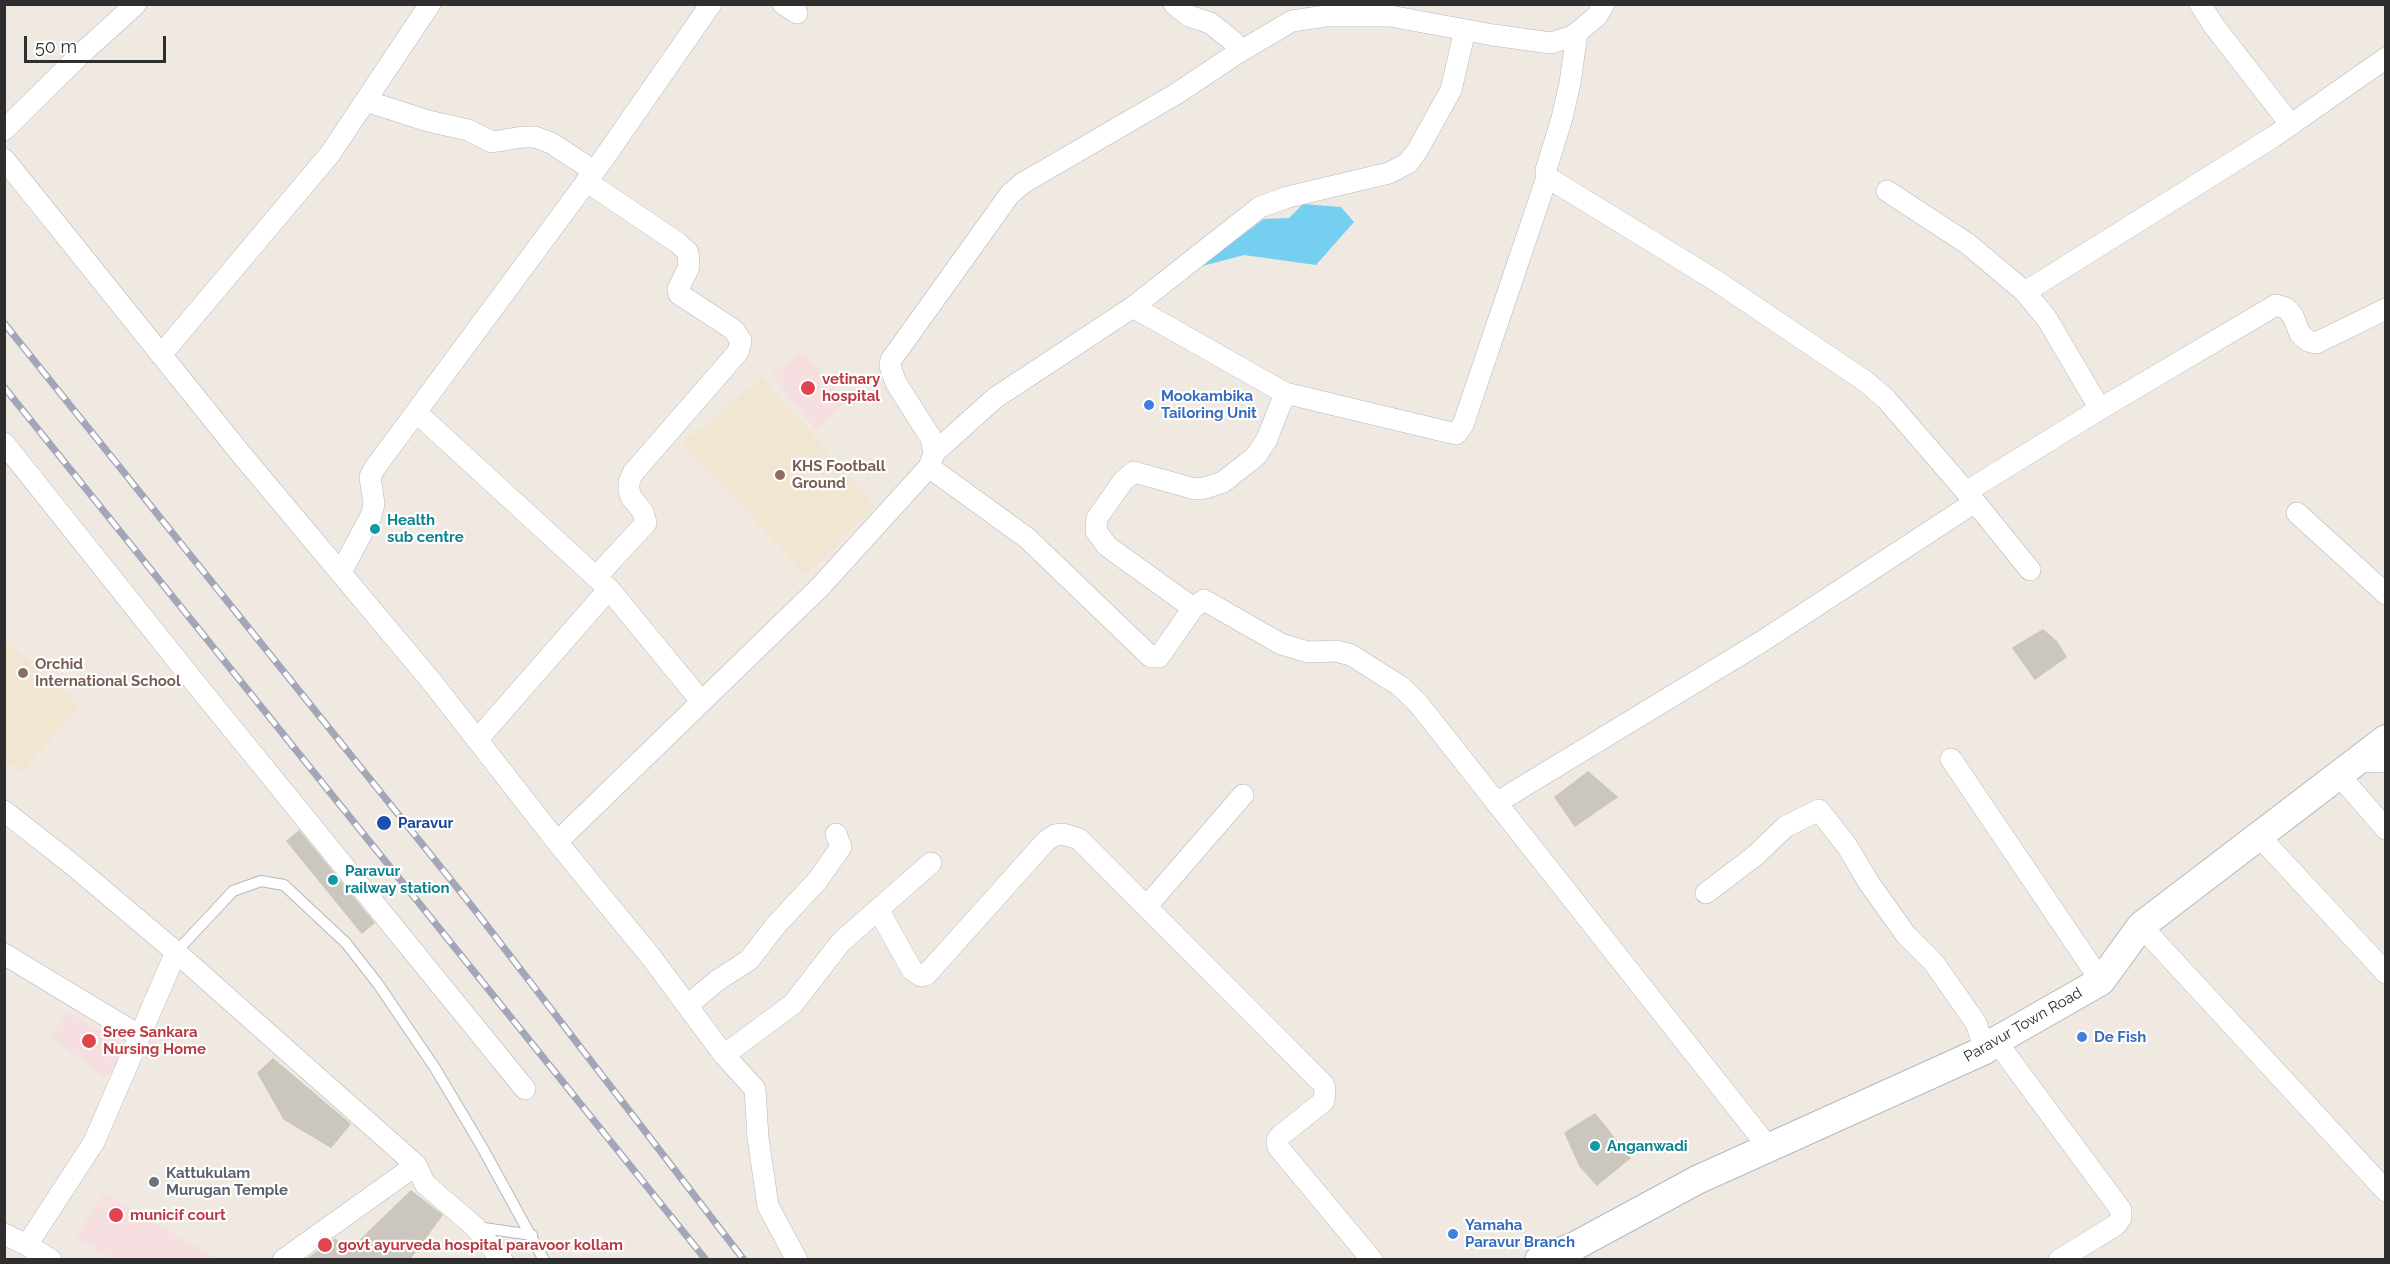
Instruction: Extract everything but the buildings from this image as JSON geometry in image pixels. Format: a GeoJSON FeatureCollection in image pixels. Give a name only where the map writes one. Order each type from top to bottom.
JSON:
{"type":"FeatureCollection","features":[{"type":"Feature","properties":{"kind":"main road","name":"Paravur Town Road"},"geometry":{"type":"LineString","coordinates":[[1539,1260],[1575,1246],[1697,1180],[1991,1045],[2100,981],[2141,926],[2385,739]]}},
{"type":"Feature","properties":{"kind":"street"},"geometry":{"type":"LineString","coordinates":[[4,130],[81,54],[136,4]]}},
{"type":"Feature","properties":{"kind":"street"},"geometry":{"type":"LineString","coordinates":[[161,355],[330,154],[430,4]]}},
{"type":"Feature","properties":{"kind":"street"},"geometry":{"type":"LineString","coordinates":[[341,572],[371,516],[374,504],[370,477],[374,469],[590,176],[711,4]]}},
{"type":"Feature","properties":{"kind":"street"},"geometry":{"type":"LineString","coordinates":[[931,460],[931,438],[896,383],[890,366],[891,360],[1010,195],[1023,183],[1176,94],[1240,51],[1292,21],[1326,16],[1390,16],[1551,43],[1577,33],[1597,16],[1604,4]]}},
{"type":"Feature","properties":{"kind":"street"},"geometry":{"type":"LineString","coordinates":[[2200,4],[2214,26],[2291,125]]}},
{"type":"Feature","properties":{"kind":"street"},"geometry":{"type":"LineString","coordinates":[[1174,5],[1190,16],[1210,23],[1233,41],[1240,51]]}},
{"type":"Feature","properties":{"kind":"street"},"geometry":{"type":"LineString","coordinates":[[557,842],[820,586],[931,460],[995,398],[1133,307],[1260,207],[1288,197],[1389,174],[1408,163],[1451,90],[1465,30]]}},
{"type":"Feature","properties":{"kind":"street"},"geometry":{"type":"LineString","coordinates":[[1133,307],[1285,393],[1456,434],[1463,425],[1547,177],[1546,170],[1570,83],[1577,33]]}},
{"type":"Feature","properties":{"kind":"street"},"geometry":{"type":"LineString","coordinates":[[2025,292],[2291,125],[2385,58]]}},
{"type":"Feature","properties":{"kind":"street"},"geometry":{"type":"LineString","coordinates":[[366,101],[428,121],[452,124],[492,142],[523,136],[535,137],[551,143],[688,252],[689,267],[678,289],[679,294],[734,330],[741,341],[738,352],[633,473],[628,490],[643,512],[646,523],[602,583],[477,740]]}},
{"type":"Feature","properties":{"kind":"street"},"geometry":{"type":"LineString","coordinates":[[4,159],[161,355],[477,740],[651,957],[724,1054],[755,1089],[758,1138],[768,1206],[797,1260]]}},
{"type":"Feature","properties":{"kind":"street"},"geometry":{"type":"LineString","coordinates":[[1547,177],[1718,282],[1865,381],[1886,399],[1971,497],[2030,570]]}},
{"type":"Feature","properties":{"kind":"street"},"geometry":{"type":"LineString","coordinates":[[1887,191],[1968,244],[2025,292],[2047,319],[2100,409]]}},
{"type":"Feature","properties":{"kind":"street"},"geometry":{"type":"LineString","coordinates":[[1496,803],[1761,642],[2100,409],[2276,305],[2286,308],[2294,316],[2300,334],[2308,341],[2316,343],[2385,309]]}},
{"type":"Feature","properties":{"kind":"street"},"geometry":{"type":"LineString","coordinates":[[1193,608],[1107,546],[1096,531],[1097,519],[1124,480],[1134,472],[1195,489],[1223,482],[1256,456],[1267,439],[1285,393]]}},
{"type":"Feature","properties":{"kind":"street"},"geometry":{"type":"LineString","coordinates":[[416,412],[602,583],[701,701]]}},
{"type":"Feature","properties":{"kind":"street"},"geometry":{"type":"LineString","coordinates":[[4,442],[196,684],[525,1089]]}},
{"type":"Feature","properties":{"kind":"street"},"geometry":{"type":"LineString","coordinates":[[931,460],[1027,538],[1151,657],[1159,657],[1193,608],[1204,600],[1281,644],[1308,652],[1336,651],[1351,655],[1383,674],[1417,702],[1769,1148]]}},
{"type":"Feature","properties":{"kind":"street"},"geometry":{"type":"LineString","coordinates":[[2297,513],[2385,594]]}},
{"type":"Feature","properties":{"kind":"street"},"geometry":{"type":"LineString","coordinates":[[1952,759],[2100,981]]}},
{"type":"Feature","properties":{"kind":"street"},"geometry":{"type":"LineString","coordinates":[[2385,762],[2348,768],[2385,829]]}},
{"type":"Feature","properties":{"kind":"street"},"geometry":{"type":"LineString","coordinates":[[1146,907],[1243,795]]}},
{"type":"Feature","properties":{"kind":"street"},"geometry":{"type":"LineString","coordinates":[[1706,893],[1756,855],[1785,827],[1819,810],[1847,846],[1869,883],[1906,935],[1934,963],[1991,1045],[2121,1210],[2121,1218],[2116,1225],[2059,1260]]}},
{"type":"Feature","properties":{"kind":"street"},"geometry":{"type":"LineString","coordinates":[[4,811],[73,865],[176,952],[416,1165],[425,1184],[474,1226],[502,1260]]}},
{"type":"Feature","properties":{"kind":"street"},"geometry":{"type":"LineString","coordinates":[[688,1005],[718,980],[749,960],[776,924],[817,881],[841,847],[836,834]]}},
{"type":"Feature","properties":{"kind":"street"},"geometry":{"type":"LineString","coordinates":[[879,910],[912,970],[921,976],[926,975],[1046,841],[1055,835],[1063,834],[1079,839],[1323,1084],[1326,1089],[1324,1101],[1280,1136],[1277,1141],[1278,1147],[1372,1260]]}},
{"type":"Feature","properties":{"kind":"street"},"geometry":{"type":"LineString","coordinates":[[2259,836],[2385,973]]}},
{"type":"Feature","properties":{"kind":"street"},"geometry":{"type":"LineString","coordinates":[[724,1054],[793,1004],[841,942],[932,863]]}},
{"type":"Feature","properties":{"kind":"street"},"geometry":{"type":"LineString","coordinates":[[2141,926],[2385,1191]]}},
{"type":"Feature","properties":{"kind":"street"},"geometry":{"type":"LineString","coordinates":[[27,1245],[93,1142],[176,952]]}},
{"type":"Feature","properties":{"kind":"street"},"geometry":{"type":"LineString","coordinates":[[4,954],[138,1035]]}},
{"type":"Feature","properties":{"kind":"street"},"geometry":{"type":"LineString","coordinates":[[283,1260],[416,1165]]}},
{"type":"Feature","properties":{"kind":"street"},"geometry":{"type":"LineString","coordinates":[[4,1234],[51,1260]]}},
{"type":"Feature","properties":{"kind":"lane"},"geometry":{"type":"LineString","coordinates":[[176,952],[233,891],[261,881],[284,885],[346,943],[378,984],[435,1068],[532,1235],[544,1260]]}},
{"type":"Feature","properties":{"kind":"lane"},"geometry":{"type":"LineString","coordinates":[[474,1226],[532,1235]]}},
{"type":"Feature","properties":{"kind":"shaded area","name":"vetinary hospital"},"geometry":{"type":"Polygon","coordinates":[[[803,352],[847,401],[815,430],[772,374],[803,352]]]}},
{"type":"Feature","properties":{"kind":"shaded area","name":"KHS Football Ground"},"geometry":{"type":"Polygon","coordinates":[[[762,377],[875,506],[806,575],[682,444],[762,377]]]}},
{"type":"Feature","properties":{"kind":"shaded area","name":"Orchid International School"},"geometry":{"type":"Polygon","coordinates":[[[5,639],[80,707],[21,772],[5,760],[5,639]]]}},
{"type":"Feature","properties":{"kind":"shaded area","name":"Sree Sankara Nursing Home"},"geometry":{"type":"Polygon","coordinates":[[[67,1012],[130,1047],[105,1078],[50,1036],[67,1012]]]}},
{"type":"Feature","properties":{"kind":"shaded area","name":"municif court"},"geometry":{"type":"Polygon","coordinates":[[[104,1193],[214,1257],[212,1260],[113,1259],[76,1237],[104,1193]]]}},
{"type":"Feature","properties":{"kind":"water"},"geometry":{"type":"Polygon","coordinates":[[[1303,204],[1341,207],[1354,222],[1316,265],[1244,255],[1199,267],[1264,219],[1289,218],[1303,204]]]}},
{"type":"Feature","properties":{"kind":"railway"},"geometry":{"type":"LineString","coordinates":[[4,323],[471,905],[744,1260]]}},
{"type":"Feature","properties":{"kind":"railway"},"geometry":{"type":"LineString","coordinates":[[4,387],[706,1260]]}},
{"type":"Feature","properties":{"kind":"place","name":"vetinary hospital"},"geometry":{"type":"Point","coordinates":[808,388]}},
{"type":"Feature","properties":{"kind":"place","name":"Mookambika Tailoring Unit"},"geometry":{"type":"Point","coordinates":[1149,405]}},
{"type":"Feature","properties":{"kind":"place","name":"KHS Football Ground"},"geometry":{"type":"Point","coordinates":[780,475]}},
{"type":"Feature","properties":{"kind":"place","name":"Health sub centre"},"geometry":{"type":"Point","coordinates":[375,529]}},
{"type":"Feature","properties":{"kind":"place","name":"Orchid International School"},"geometry":{"type":"Point","coordinates":[23,673]}},
{"type":"Feature","properties":{"kind":"place","name":"Paravur"},"geometry":{"type":"Point","coordinates":[384,823]}},
{"type":"Feature","properties":{"kind":"place","name":"Paravur railway station"},"geometry":{"type":"Point","coordinates":[333,880]}},
{"type":"Feature","properties":{"kind":"place","name":"De Fish"},"geometry":{"type":"Point","coordinates":[2082,1037]}},
{"type":"Feature","properties":{"kind":"place","name":"Sree Sankara Nursing Home"},"geometry":{"type":"Point","coordinates":[89,1041]}},
{"type":"Feature","properties":{"kind":"place","name":"Anganwadi"},"geometry":{"type":"Point","coordinates":[1595,1146]}},
{"type":"Feature","properties":{"kind":"place","name":"Kattukulam Murugan Temple"},"geometry":{"type":"Point","coordinates":[154,1182]}},
{"type":"Feature","properties":{"kind":"place","name":"municif court"},"geometry":{"type":"Point","coordinates":[116,1215]}},
{"type":"Feature","properties":{"kind":"place","name":"Yamaha Paravur Branch"},"geometry":{"type":"Point","coordinates":[1453,1234]}},
{"type":"Feature","properties":{"kind":"place","name":"govt ayurveda hospital paravoor kollam"},"geometry":{"type":"Point","coordinates":[325,1245]}}]}
